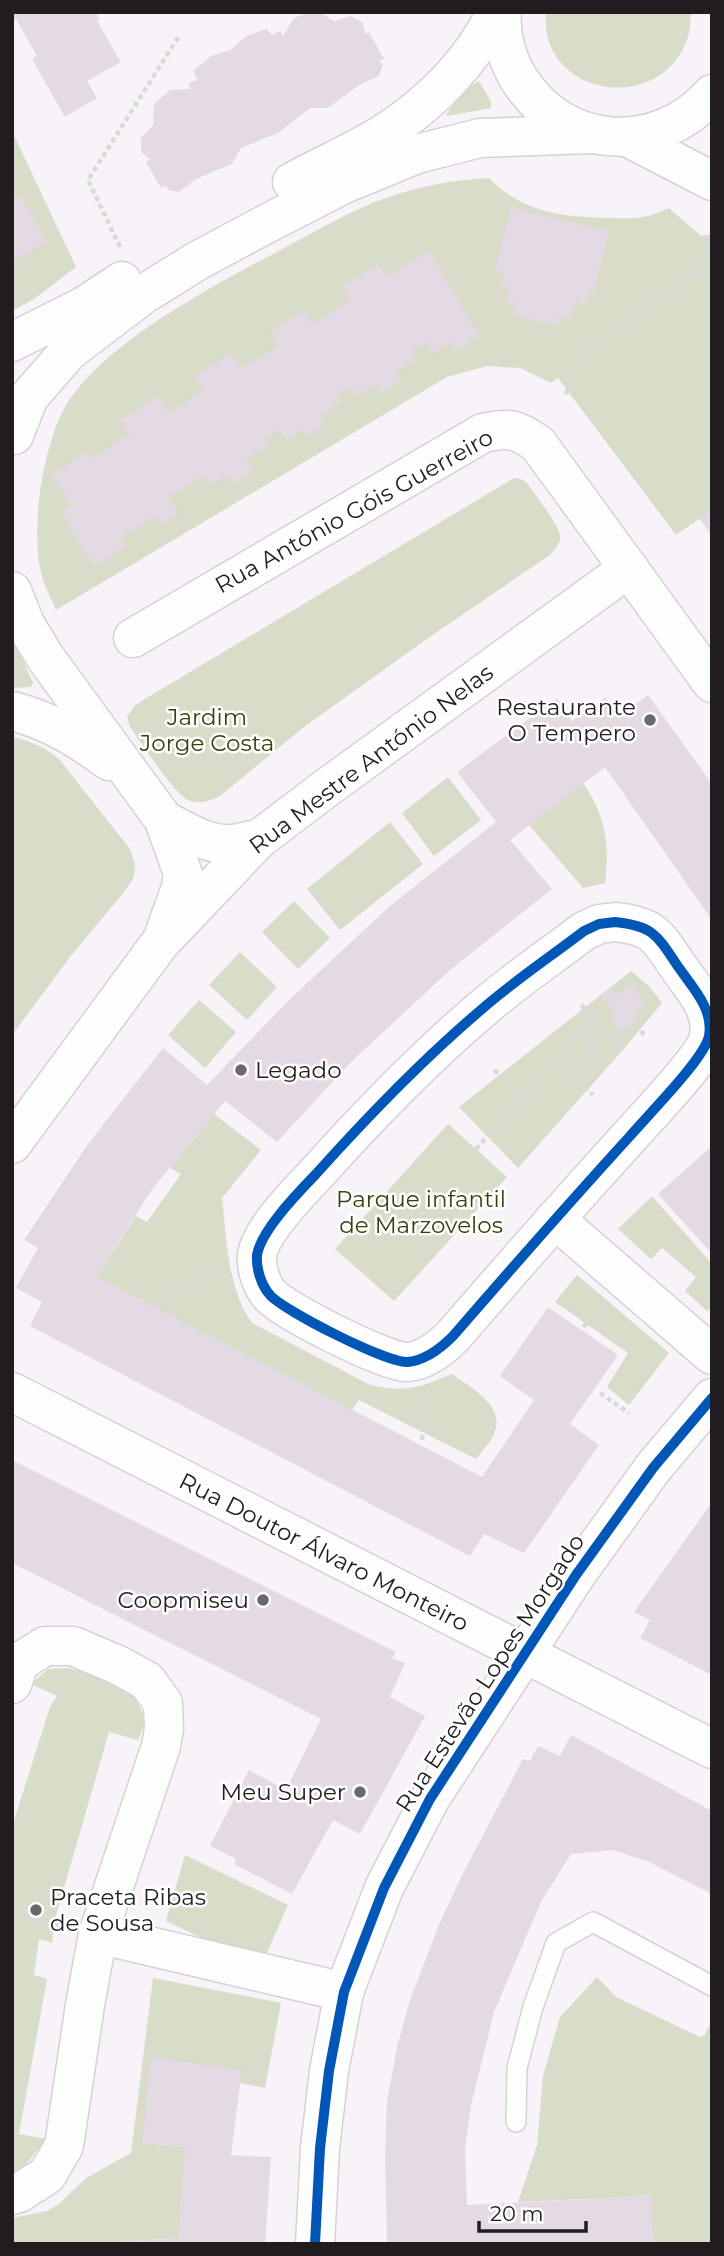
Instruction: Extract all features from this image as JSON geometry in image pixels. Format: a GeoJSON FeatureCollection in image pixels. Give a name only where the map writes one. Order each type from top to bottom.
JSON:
{"type":"FeatureCollection","features":[{"type":"Feature","properties":{"kind":"street"},"geometry":{"type":"LineString","coordinates":[[434,95],[471,29],[475,12]]}},
{"type":"Feature","properties":{"kind":"street"},"geometry":{"type":"LineString","coordinates":[[12,341],[84,306],[180,244],[387,132],[434,95],[467,59],[490,26],[496,12]]}},
{"type":"Feature","properties":{"kind":"street"},"geometry":{"type":"LineString","coordinates":[[502,12],[505,46],[513,70],[527,92],[545,111],[567,125],[592,134]]}},
{"type":"Feature","properties":{"kind":"street"},"geometry":{"type":"LineString","coordinates":[[629,138],[666,128],[698,109],[712,94]]}},
{"type":"Feature","properties":{"kind":"street"},"geometry":{"type":"LineString","coordinates":[[13,426],[29,397],[69,351],[144,294],[197,261],[344,184],[417,154],[480,138],[592,134],[629,138],[712,181]]}},
{"type":"Feature","properties":{"kind":"street","name":"Rua António Góis Guerreiro"},"geometry":{"type":"LineString","coordinates":[[133,638],[483,433],[504,428],[522,432],[538,444],[712,683]]}},
{"type":"Feature","properties":{"kind":"street","name":"Rua Mestre António Nelas"},"geometry":{"type":"LineString","coordinates":[[12,1144],[160,943],[246,852],[340,778],[629,568]]}},
{"type":"Feature","properties":{"kind":"street"},"geometry":{"type":"LineString","coordinates":[[12,591],[25,624],[45,657],[164,820],[183,874],[181,887],[160,943]]}},
{"type":"Feature","properties":{"kind":"street"},"geometry":{"type":"LineString","coordinates":[[12,712],[49,723],[67,732],[137,781]]}},
{"type":"Feature","properties":{"kind":"street"},"geometry":{"type":"LineString","coordinates":[[164,820],[197,837],[230,844],[246,852]]}},
{"type":"Feature","properties":{"kind":"street"},"geometry":{"type":"LineString","coordinates":[[180,863],[191,868],[211,870],[246,852]]}},
{"type":"Feature","properties":{"kind":"street"},"geometry":{"type":"LineString","coordinates":[[599,924],[635,924],[649,929],[660,940],[695,991],[707,1010],[709,1034],[701,1053],[555,1219],[440,1349],[408,1362],[390,1359],[294,1313],[271,1297],[262,1284],[258,1269],[257,1255],[262,1242],[283,1210],[398,1087],[483,1008],[584,931],[599,924]]}},
{"type":"Feature","properties":{"kind":"street"},"geometry":{"type":"LineString","coordinates":[[555,1219],[712,1355]]}},
{"type":"Feature","properties":{"kind":"street","name":"Rua Doutor Álvaro Monteiro"},"geometry":{"type":"LineString","coordinates":[[12,1392],[712,1749]]}},
{"type":"Feature","properties":{"kind":"street","name":"Rua Estevão Lopes Morgado"},"geometry":{"type":"LineString","coordinates":[[315,2244],[320,2148],[329,2071],[344,1992],[384,1888],[430,1799],[609,1526],[712,1398]]}},
{"type":"Feature","properties":{"kind":"street"},"geometry":{"type":"LineString","coordinates":[[12,1684],[20,1662],[45,1646],[73,1646],[147,1681],[163,1703],[164,1729],[161,1746],[98,1934],[64,2146],[47,2175],[12,2195]]}},
{"type":"Feature","properties":{"kind":"street"},"geometry":{"type":"LineString","coordinates":[[98,1934],[344,1992]]}},
{"type":"Feature","properties":{"kind":"lane"},"geometry":{"type":"LineString","coordinates":[[516,2122],[517,2067],[533,2007],[556,1943],[593,1922],[712,1986]]}},
{"type":"Feature","properties":{"kind":"path"},"geometry":{"type":"LineString","coordinates":[[123,253],[88,180],[179,36]]}},
{"type":"Feature","properties":{"kind":"path"},"geometry":{"type":"LineString","coordinates":[[566,394],[576,364],[587,349],[693,274],[705,261],[709,239]]}},
{"type":"Feature","properties":{"kind":"path"},"geometry":{"type":"LineString","coordinates":[[579,1002],[622,1051]]}},
{"type":"Feature","properties":{"kind":"path"},"geometry":{"type":"LineString","coordinates":[[476,1149],[592,1018]]}},
{"type":"Feature","properties":{"kind":"path"},"geometry":{"type":"LineString","coordinates":[[616,1044],[636,1026],[646,1037]]}},
{"type":"Feature","properties":{"kind":"path"},"geometry":{"type":"LineString","coordinates":[[580,1031],[595,1047],[571,1072],[593,1095]]}},
{"type":"Feature","properties":{"kind":"path"},"geometry":{"type":"LineString","coordinates":[[495,1070],[523,1096]]}},
{"type":"Feature","properties":{"kind":"path"},"geometry":{"type":"LineString","coordinates":[[149,1305],[224,1272]]}},
{"type":"Feature","properties":{"kind":"path"},"geometry":{"type":"LineString","coordinates":[[583,1327],[611,1304]]}},
{"type":"Feature","properties":{"kind":"path"},"geometry":{"type":"LineString","coordinates":[[422,1440],[425,1392]]}},
{"type":"Feature","properties":{"kind":"path"},"geometry":{"type":"LineString","coordinates":[[600,1392],[629,1413]]}},
{"type":"Feature","properties":{"kind":"path"},"geometry":{"type":"LineString","coordinates":[[12,1915],[98,1934]]}},
{"type":"Feature","properties":{"kind":"green space"},"geometry":{"type":"Polygon","coordinates":[[[546,12],[691,12],[691,15],[688,37],[674,62],[654,79],[630,87],[604,86],[581,78],[561,63],[549,41],[546,12]]]}},
{"type":"Feature","properties":{"kind":"green space"},"geometry":{"type":"Polygon","coordinates":[[[479,81],[491,102],[491,108],[446,116],[461,96],[479,81]]]}},
{"type":"Feature","properties":{"kind":"green space"},"geometry":{"type":"Polygon","coordinates":[[[12,131],[76,267],[34,299],[12,311],[12,131]]]}},
{"type":"Feature","properties":{"kind":"green space"},"geometry":{"type":"Polygon","coordinates":[[[489,178],[516,199],[545,211],[577,216],[639,218],[669,208],[701,236],[712,234],[712,510],[676,535],[558,378],[551,383],[520,368],[487,366],[447,377],[56,610],[43,580],[37,537],[44,469],[63,411],[80,386],[103,362],[162,317],[347,214],[411,190],[489,178]]]}},
{"type":"Feature","properties":{"kind":"green space","name":"Jardim Jorge Costa"},"geometry":{"type":"Polygon","coordinates":[[[514,478],[527,483],[559,531],[559,541],[550,555],[304,727],[220,796],[196,802],[182,796],[130,727],[127,717],[135,705],[514,478]]]}},
{"type":"Feature","properties":{"kind":"green space"},"geometry":{"type":"Polygon","coordinates":[[[12,637],[33,683],[31,687],[12,688],[12,637]]]}},
{"type":"Feature","properties":{"kind":"green space"},"geometry":{"type":"Polygon","coordinates":[[[12,737],[37,745],[59,759],[130,849],[135,863],[134,877],[124,892],[70,957],[12,1035],[12,737]]]}},
{"type":"Feature","properties":{"kind":"green space"},"geometry":{"type":"Polygon","coordinates":[[[448,777],[481,820],[434,856],[402,813],[448,777]]]}},
{"type":"Feature","properties":{"kind":"green space"},"geometry":{"type":"Polygon","coordinates":[[[583,783],[601,818],[607,856],[605,883],[583,888],[529,825],[583,783]]]}},
{"type":"Feature","properties":{"kind":"green space"},"geometry":{"type":"Polygon","coordinates":[[[390,822],[423,864],[340,930],[307,889],[390,822]]]}},
{"type":"Feature","properties":{"kind":"green space"},"geometry":{"type":"Polygon","coordinates":[[[294,901],[330,938],[298,969],[262,932],[294,901]]]}},
{"type":"Feature","properties":{"kind":"green space"},"geometry":{"type":"Polygon","coordinates":[[[240,952],[277,987],[247,1020],[209,985],[240,952]]]}},
{"type":"Feature","properties":{"kind":"green space"},"geometry":{"type":"Polygon","coordinates":[[[631,971],[649,986],[662,1003],[518,1168],[459,1107],[631,971]]]}},
{"type":"Feature","properties":{"kind":"green space"},"geometry":{"type":"Polygon","coordinates":[[[199,1000],[236,1032],[205,1068],[168,1035],[199,1000]]]}},
{"type":"Feature","properties":{"kind":"green space"},"geometry":{"type":"Polygon","coordinates":[[[214,1114],[261,1150],[222,1198],[233,1279],[237,1294],[252,1323],[370,1385],[394,1389],[412,1388],[452,1374],[483,1397],[495,1413],[497,1422],[494,1435],[476,1459],[359,1400],[352,1410],[96,1277],[136,1216],[147,1222],[181,1174],[170,1168],[214,1114]]]}},
{"type":"Feature","properties":{"kind":"green space","name":"Parque infantil de Marzovelos"},"geometry":{"type":"Polygon","coordinates":[[[448,1124],[507,1177],[394,1301],[335,1249],[448,1124]]]}},
{"type":"Feature","properties":{"kind":"green space"},"geometry":{"type":"Polygon","coordinates":[[[652,1196],[712,1264],[712,1307],[707,1311],[685,1291],[696,1277],[662,1248],[651,1259],[618,1229],[652,1196]]]}},
{"type":"Feature","properties":{"kind":"green space"},"geometry":{"type":"Polygon","coordinates":[[[577,1275],[669,1353],[629,1405],[607,1387],[628,1353],[555,1302],[577,1275]]]}},
{"type":"Feature","properties":{"kind":"green space"},"geometry":{"type":"Polygon","coordinates":[[[68,1668],[107,1678],[132,1692],[146,1720],[138,1740],[109,1732],[55,1919],[52,1943],[39,1939],[34,1975],[47,1979],[19,2134],[47,2139],[26,2164],[12,2174],[12,1827],[50,1707],[57,1696],[31,1684],[48,1669],[68,1668]]]}},
{"type":"Feature","properties":{"kind":"green space"},"geometry":{"type":"Polygon","coordinates":[[[185,1855],[288,1905],[261,1966],[166,1921],[185,1855]]]}},
{"type":"Feature","properties":{"kind":"green space"},"geometry":{"type":"Polygon","coordinates":[[[597,1977],[616,1997],[700,2037],[704,2036],[712,2021],[712,2244],[653,2244],[650,2196],[518,2202],[537,2145],[543,2076],[560,2017],[597,1977]]]}},
{"type":"Feature","properties":{"kind":"green space"},"geometry":{"type":"Polygon","coordinates":[[[153,1978],[281,2003],[265,2088],[240,2083],[142,2143],[186,2147],[179,2238],[89,2244],[12,2244],[12,2218],[47,2211],[59,2204],[86,2178],[131,2153],[153,1978]]]}},
{"type":"Feature","properties":{"kind":"building"},"geometry":{"type":"Polygon","coordinates":[[[12,12],[96,12],[100,20],[97,21],[121,62],[87,81],[97,98],[65,117],[32,59],[37,56],[16,19],[12,22],[12,12]]]}},
{"type":"Feature","properties":{"kind":"building"},"geometry":{"type":"Polygon","coordinates":[[[309,12],[319,12],[334,21],[351,16],[363,23],[365,34],[369,32],[384,59],[379,61],[383,65],[379,76],[359,85],[328,108],[310,108],[278,133],[241,148],[232,164],[196,179],[179,192],[168,190],[166,186],[161,188],[146,162],[150,159],[141,152],[141,138],[153,125],[154,104],[170,90],[191,89],[188,84],[197,79],[193,71],[211,56],[230,50],[245,37],[266,29],[272,35],[280,31],[283,36],[294,18],[309,12]]]}},
{"type":"Feature","properties":{"kind":"building"},"geometry":{"type":"Polygon","coordinates":[[[21,196],[47,242],[12,262],[12,201],[21,196]]]}},
{"type":"Feature","properties":{"kind":"building"},"geometry":{"type":"Polygon","coordinates":[[[511,208],[609,231],[593,295],[589,294],[587,305],[576,302],[572,319],[560,316],[558,326],[513,315],[516,304],[505,302],[509,287],[501,285],[504,273],[495,271],[511,208]]]}},
{"type":"Feature","properties":{"kind":"building"},"geometry":{"type":"Polygon","coordinates":[[[429,251],[479,336],[456,351],[451,343],[433,354],[427,343],[412,352],[416,361],[395,373],[401,380],[381,393],[376,385],[357,397],[350,387],[337,395],[341,402],[320,415],[326,424],[307,436],[302,431],[286,440],[279,430],[264,440],[268,446],[246,458],[254,471],[233,484],[228,475],[211,485],[205,475],[168,497],[179,513],[162,524],[156,516],[121,537],[126,547],[93,566],[61,512],[71,506],[52,474],[89,451],[94,458],[129,434],[120,420],[158,396],[167,413],[204,390],[195,376],[231,353],[241,368],[278,346],[270,331],[305,311],[312,324],[351,300],[343,286],[378,264],[387,277],[429,251]]]}},
{"type":"Feature","properties":{"kind":"building"},"geometry":{"type":"Polygon","coordinates":[[[712,509],[712,536],[699,518],[712,509]]]}},
{"type":"Feature","properties":{"kind":"building"},"geometry":{"type":"Polygon","coordinates":[[[648,695],[712,784],[712,920],[605,767],[510,840],[552,889],[449,971],[352,1061],[277,1142],[225,1101],[153,1188],[96,1277],[482,1477],[534,1400],[500,1376],[548,1307],[618,1355],[570,1424],[599,1445],[524,1553],[484,1534],[470,1556],[30,1326],[42,1302],[16,1288],[38,1248],[24,1240],[88,1144],[163,1048],[207,1085],[290,999],[390,906],[496,822],[457,772],[557,698],[572,721],[605,697],[620,715],[648,695]]]}},
{"type":"Feature","properties":{"kind":"building"},"geometry":{"type":"Polygon","coordinates":[[[631,984],[645,1005],[634,1013],[639,1019],[620,1032],[611,1019],[615,1016],[600,995],[611,988],[617,995],[631,984]]]}},
{"type":"Feature","properties":{"kind":"building"},"geometry":{"type":"Polygon","coordinates":[[[712,1146],[712,1254],[658,1194],[712,1146]]]}},
{"type":"Feature","properties":{"kind":"building"},"geometry":{"type":"Polygon","coordinates":[[[12,1460],[396,1652],[392,1658],[405,1663],[390,1697],[425,1716],[360,1834],[333,1820],[292,1894],[234,1864],[236,1859],[210,1846],[249,1770],[286,1790],[321,1719],[12,1563],[12,1460]]]}},
{"type":"Feature","properties":{"kind":"building"},"geometry":{"type":"Polygon","coordinates":[[[712,1502],[712,1675],[640,1638],[650,1620],[634,1612],[712,1502]]]}},
{"type":"Feature","properties":{"kind":"building"},"geometry":{"type":"Polygon","coordinates":[[[571,1735],[712,1811],[712,1894],[649,1862],[613,1850],[571,1854],[541,1902],[494,2012],[471,2105],[465,2150],[467,2205],[651,2196],[653,2244],[387,2244],[387,2101],[397,2047],[411,1997],[459,1881],[523,1759],[530,1761],[538,1746],[560,1756],[571,1735]]]}},
{"type":"Feature","properties":{"kind":"building"},"geometry":{"type":"Polygon","coordinates":[[[151,2057],[242,2070],[231,2155],[271,2157],[265,2244],[119,2244],[179,2238],[186,2147],[142,2143],[151,2057]]]}},
{"type":"Feature","properties":{"kind":"cycle path"},"geometry":{"type":"LineString","coordinates":[[615,922],[646,929],[659,939],[705,1007],[710,1026],[709,1036],[697,1058],[674,1087],[453,1336],[420,1359],[407,1362],[396,1360],[336,1335],[279,1303],[270,1295],[258,1271],[257,1255],[260,1245],[282,1212],[336,1152],[417,1068],[494,999],[584,931],[599,924],[615,922]]}},
{"type":"Feature","properties":{"kind":"cycle path"},"geometry":{"type":"LineString","coordinates":[[315,2244],[320,2148],[329,2071],[344,1992],[384,1888],[430,1799],[576,1575],[653,1468],[712,1398]]}},
{"type":"Feature","properties":{"kind":"place","name":"Restaurante O Tempero"},"geometry":{"type":"Point","coordinates":[650,720]}},
{"type":"Feature","properties":{"kind":"place","name":"Legado"},"geometry":{"type":"Point","coordinates":[241,1070]}},
{"type":"Feature","properties":{"kind":"place","name":"Coopmiseu"},"geometry":{"type":"Point","coordinates":[263,1600]}},
{"type":"Feature","properties":{"kind":"place","name":"Meu Super"},"geometry":{"type":"Point","coordinates":[360,1792]}},
{"type":"Feature","properties":{"kind":"place","name":"Praceta Ribas de Sousa"},"geometry":{"type":"Point","coordinates":[36,1910]}}]}
